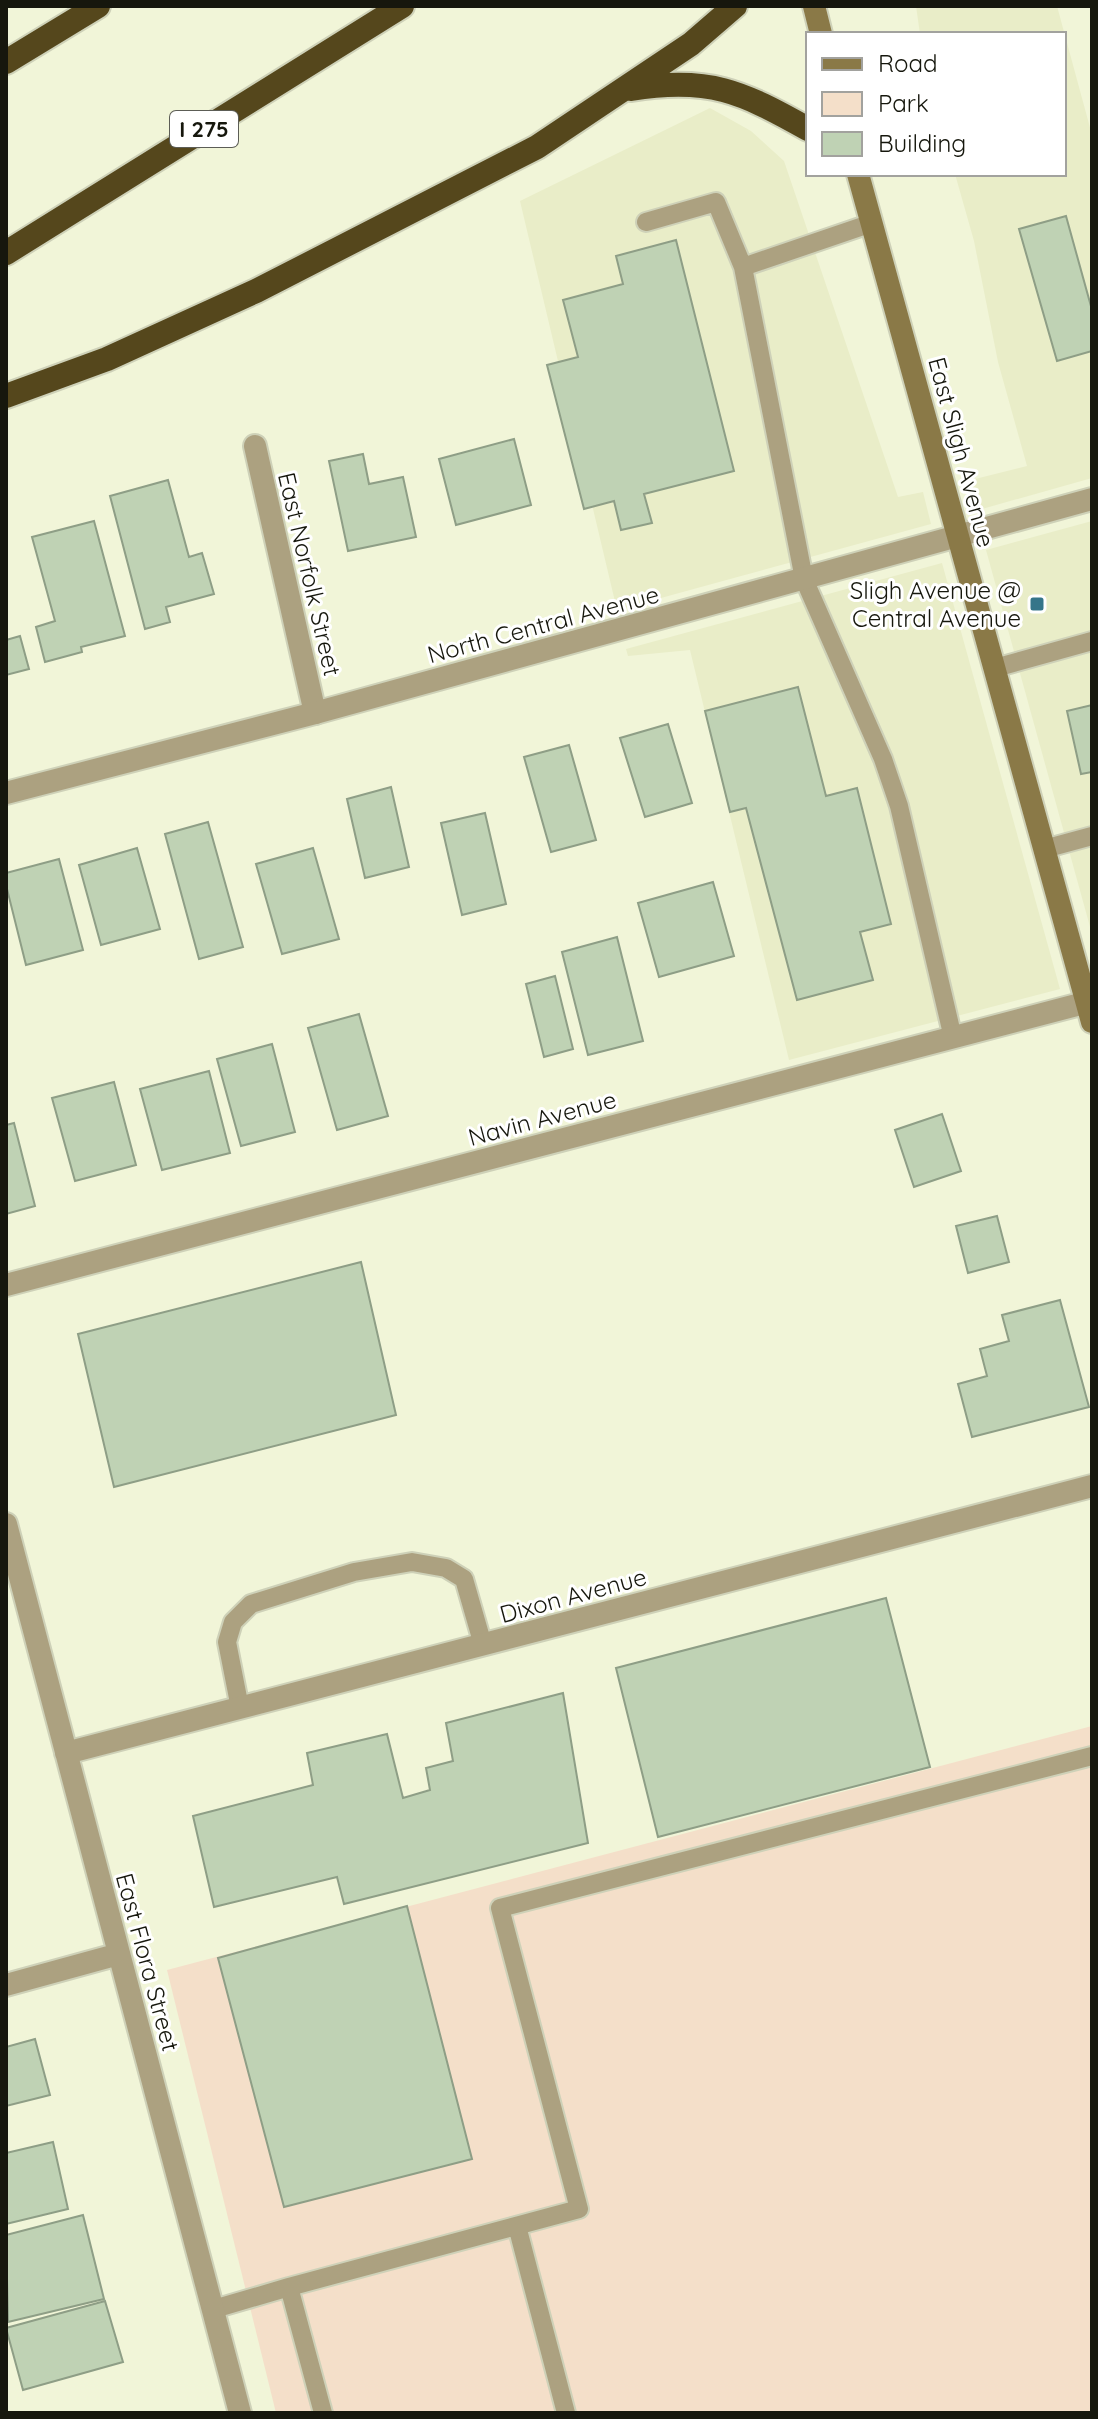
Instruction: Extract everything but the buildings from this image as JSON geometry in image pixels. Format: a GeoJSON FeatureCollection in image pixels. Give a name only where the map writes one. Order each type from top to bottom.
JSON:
{"type":"FeatureCollection","features":[{"type":"Feature","properties":{"kind":"highway"},"geometry":{"type":"LineString","coordinates":[[6,62],[98,6]]}},
{"type":"Feature","properties":{"kind":"highway","name":"I 275"},"geometry":{"type":"LineString","coordinates":[[6,253],[402,6]]}},
{"type":"Feature","properties":{"kind":"highway"},"geometry":{"type":"LineString","coordinates":[[6,396],[107,359],[256,291],[537,147],[691,44],[735,6]]}},
{"type":"Feature","properties":{"kind":"highway"},"geometry":{"type":"LineString","coordinates":[[621,91],[663,84],[703,84],[736,92],[806,128]]}},
{"type":"Feature","properties":{"kind":"main road"},"geometry":{"type":"LineString","coordinates":[[814,6],[820,32]]}},
{"type":"Feature","properties":{"kind":"main road","name":"East Sligh Avenue"},"geometry":{"type":"LineString","coordinates":[[859,176],[1090,1009]]}},
{"type":"Feature","properties":{"kind":"street","name":"East Norfolk Street"},"geometry":{"type":"LineString","coordinates":[[255,446],[315,713]]}},
{"type":"Feature","properties":{"kind":"street","name":"North Central Avenue"},"geometry":{"type":"LineString","coordinates":[[6,793],[315,713],[1092,499]]}},
{"type":"Feature","properties":{"kind":"street","name":"Navin Avenue"},"geometry":{"type":"LineString","coordinates":[[6,1285],[953,1038],[1090,1009]]}},
{"type":"Feature","properties":{"kind":"street","name":"Dixon Avenue"},"geometry":{"type":"LineString","coordinates":[[66,1753],[1092,1486]]}},
{"type":"Feature","properties":{"kind":"street","name":"East Flora Street"},"geometry":{"type":"LineString","coordinates":[[6,1524],[240,2413]]}},
{"type":"Feature","properties":{"kind":"street"},"geometry":{"type":"LineString","coordinates":[[6,1985],[119,1954]]}},
{"type":"Feature","properties":{"kind":"lane"},"geometry":{"type":"LineString","coordinates":[[646,222],[716,202],[743,267],[804,579],[866,717],[899,806],[953,1038]]}},
{"type":"Feature","properties":{"kind":"lane"},"geometry":{"type":"LineString","coordinates":[[743,267],[872,223]]}},
{"type":"Feature","properties":{"kind":"lane"},"geometry":{"type":"LineString","coordinates":[[995,668],[1092,641]]}},
{"type":"Feature","properties":{"kind":"lane"},"geometry":{"type":"LineString","coordinates":[[1044,849],[1092,836]]}},
{"type":"Feature","properties":{"kind":"lane"},"geometry":{"type":"LineString","coordinates":[[240,1708],[227,1642],[233,1622],[251,1604],[354,1572],[412,1562],[446,1568],[464,1579],[483,1645]]}},
{"type":"Feature","properties":{"kind":"lane"},"geometry":{"type":"LineString","coordinates":[[214,2309],[579,2209],[500,1908],[1092,1756]]}},
{"type":"Feature","properties":{"kind":"lane"},"geometry":{"type":"LineString","coordinates":[[517,2226],[566,2413]]}},
{"type":"Feature","properties":{"kind":"lane"},"geometry":{"type":"LineString","coordinates":[[289,2287],[323,2413]]}},
{"type":"Feature","properties":{"kind":"shaded area"},"geometry":{"type":"Polygon","coordinates":[[[916,6],[1057,6],[1064,32],[920,32],[916,6]]]}},
{"type":"Feature","properties":{"kind":"shaded area"},"geometry":{"type":"Polygon","coordinates":[[[1066,39],[1092,135],[1092,478],[975,511],[967,481],[1027,466],[998,362],[974,241],[956,176],[1066,176],[1066,39]]]}},
{"type":"Feature","properties":{"kind":"shaded area"},"geometry":{"type":"Polygon","coordinates":[[[710,108],[751,131],[784,161],[898,497],[923,492],[931,524],[617,610],[520,201],[710,108]]]}},
{"type":"Feature","properties":{"kind":"shaded area"},"geometry":{"type":"Polygon","coordinates":[[[1092,521],[1092,934],[986,550],[1092,521]]]}},
{"type":"Feature","properties":{"kind":"shaded area"},"geometry":{"type":"Polygon","coordinates":[[[942,563],[1060,989],[789,1060],[690,650],[628,656],[626,649],[942,563]]]}},
{"type":"Feature","properties":{"kind":"green space"},"geometry":{"type":"Polygon","coordinates":[[[1092,1726],[1092,2413],[276,2413],[167,1970],[1092,1726]]]}},
{"type":"Feature","properties":{"kind":"place","name":"Sligh Avenue @ Central Avenue"},"geometry":{"type":"Point","coordinates":[1037,604]}}]}
